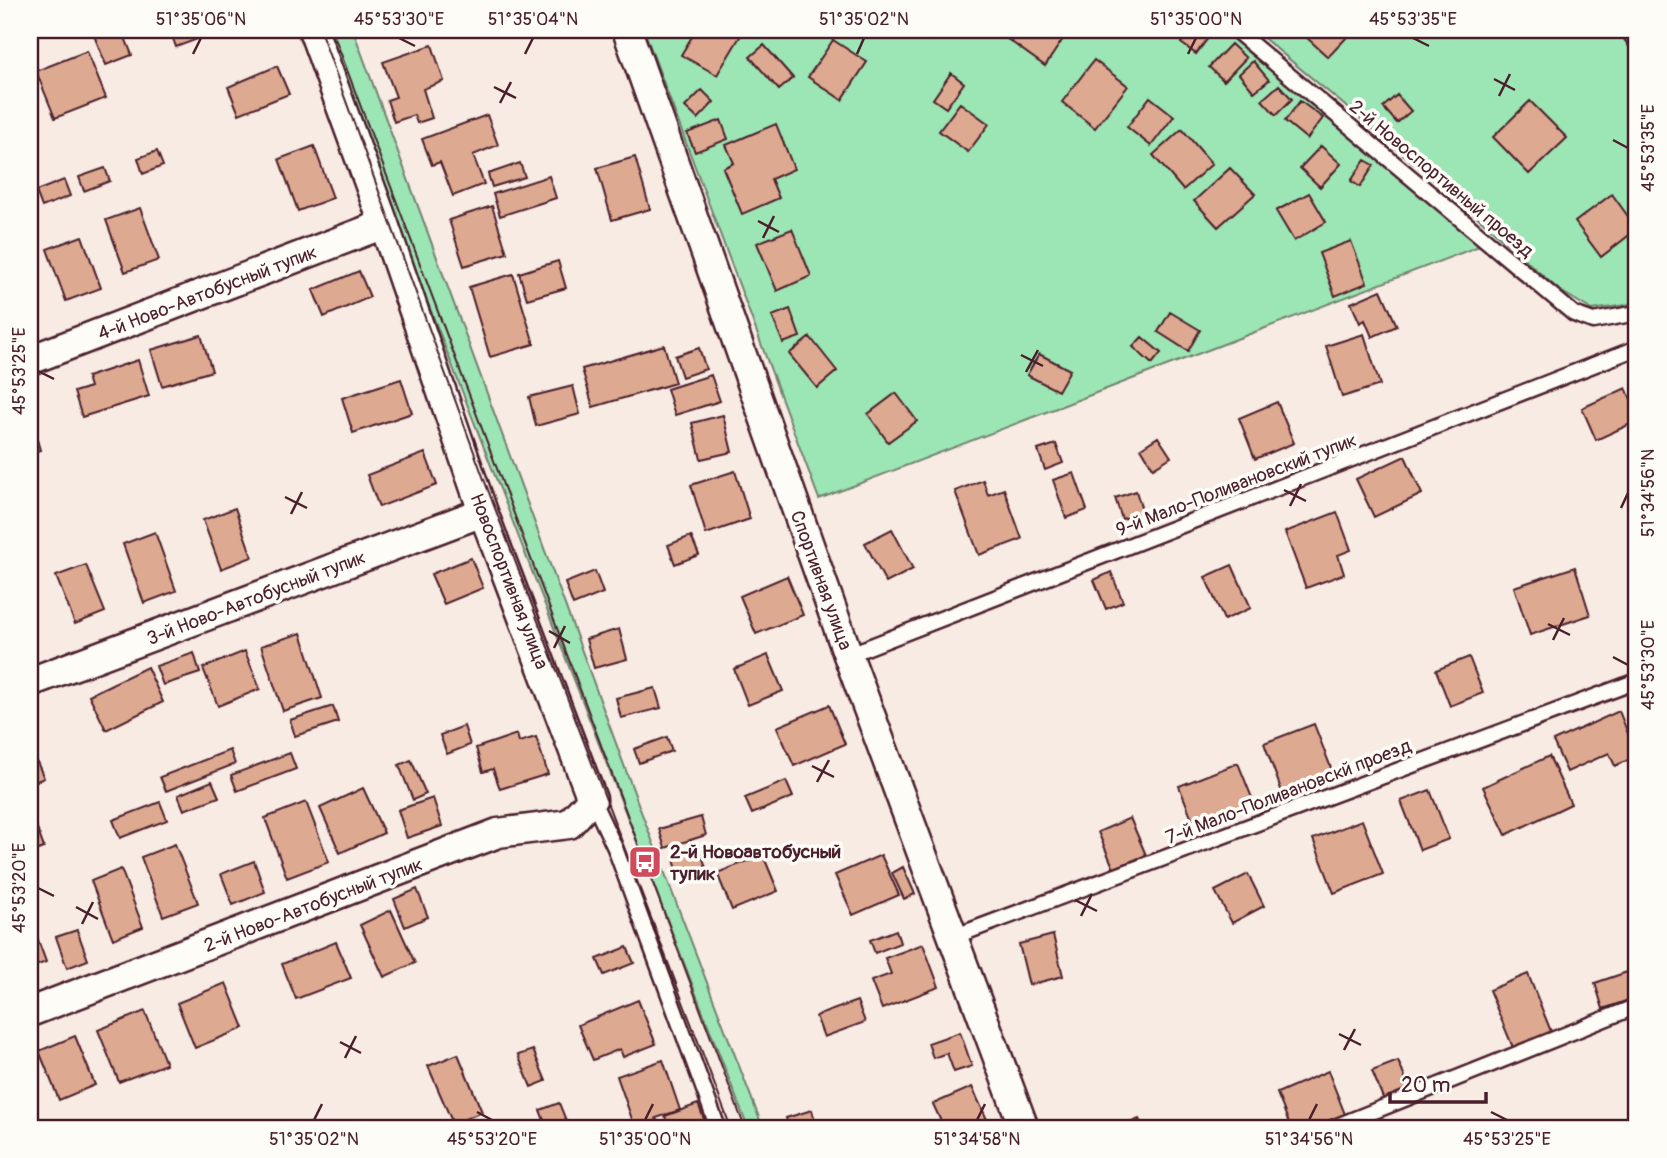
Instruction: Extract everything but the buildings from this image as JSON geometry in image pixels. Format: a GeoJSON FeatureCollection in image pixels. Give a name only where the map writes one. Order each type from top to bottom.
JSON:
{"type":"FeatureCollection","features":[{"type":"Feature","properties":{"kind":"street","name":"Новоспортивная улица"},"geometry":{"type":"LineString","coordinates":[[313,30],[384,224],[483,512],[592,799]]}},
{"type":"Feature","properties":{"kind":"street","name":"Спортивная улица"},"geometry":{"type":"LineString","coordinates":[[627,30],[848,655],[1024,1128]]}},
{"type":"Feature","properties":{"kind":"street","name":"4-й Ново-Автобусный тупик"},"geometry":{"type":"LineString","coordinates":[[30,360],[384,224]]}},
{"type":"Feature","properties":{"kind":"street","name":"3-й Ново-Автобусный тупик"},"geometry":{"type":"LineString","coordinates":[[30,682],[483,512]]}},
{"type":"Feature","properties":{"kind":"street","name":"2-й Ново-Автобусный тупик"},"geometry":{"type":"LineString","coordinates":[[30,1012],[498,833],[569,824],[592,799]]}},
{"type":"Feature","properties":{"kind":"lane","name":"2-й Новоспортивный проезд"},"geometry":{"type":"LineString","coordinates":[[1235,30],[1574,314],[1593,321],[1637,313]]}},
{"type":"Feature","properties":{"kind":"lane"},"geometry":{"type":"LineString","coordinates":[[1628,30],[1637,43]]}},
{"type":"Feature","properties":{"kind":"lane","name":"9-й Мало-Поливановский тупик"},"geometry":{"type":"LineString","coordinates":[[848,655],[1637,348]]}},
{"type":"Feature","properties":{"kind":"lane","name":"7-й Мало-Поливановскй проезд"},"geometry":{"type":"LineString","coordinates":[[953,937],[1637,681]]}},
{"type":"Feature","properties":{"kind":"lane","name":"Новоспортивная улица"},"geometry":{"type":"LineString","coordinates":[[592,799],[615,848],[718,1128]]}},
{"type":"Feature","properties":{"kind":"lane"},"geometry":{"type":"LineString","coordinates":[[1332,1128],[1637,1006]]}},
{"type":"Feature","properties":{"kind":"green space"},"geometry":{"type":"Polygon","coordinates":[[[322,30],[353,30],[642,814],[763,1128],[748,1128],[322,30]]]}},
{"type":"Feature","properties":{"kind":"green space"},"geometry":{"type":"Polygon","coordinates":[[[644,30],[1223,30],[1482,245],[819,499],[644,30]]]}},
{"type":"Feature","properties":{"kind":"green space"},"geometry":{"type":"Polygon","coordinates":[[[1254,30],[1637,30],[1637,301],[1592,310],[1559,290],[1464,205],[1254,30]]]}},
{"type":"Feature","properties":{"kind":"tram line"},"geometry":{"type":"LineString","coordinates":[[320,30],[485,482],[731,1128]]}},
{"type":"Feature","properties":{"kind":"tram line"},"geometry":{"type":"LineString","coordinates":[[332,30],[745,1128]]}},
{"type":"Feature","properties":{"kind":"place","name":"2-й Новоавтобусный тупик"},"geometry":{"type":"Point","coordinates":[645,862]}}]}
